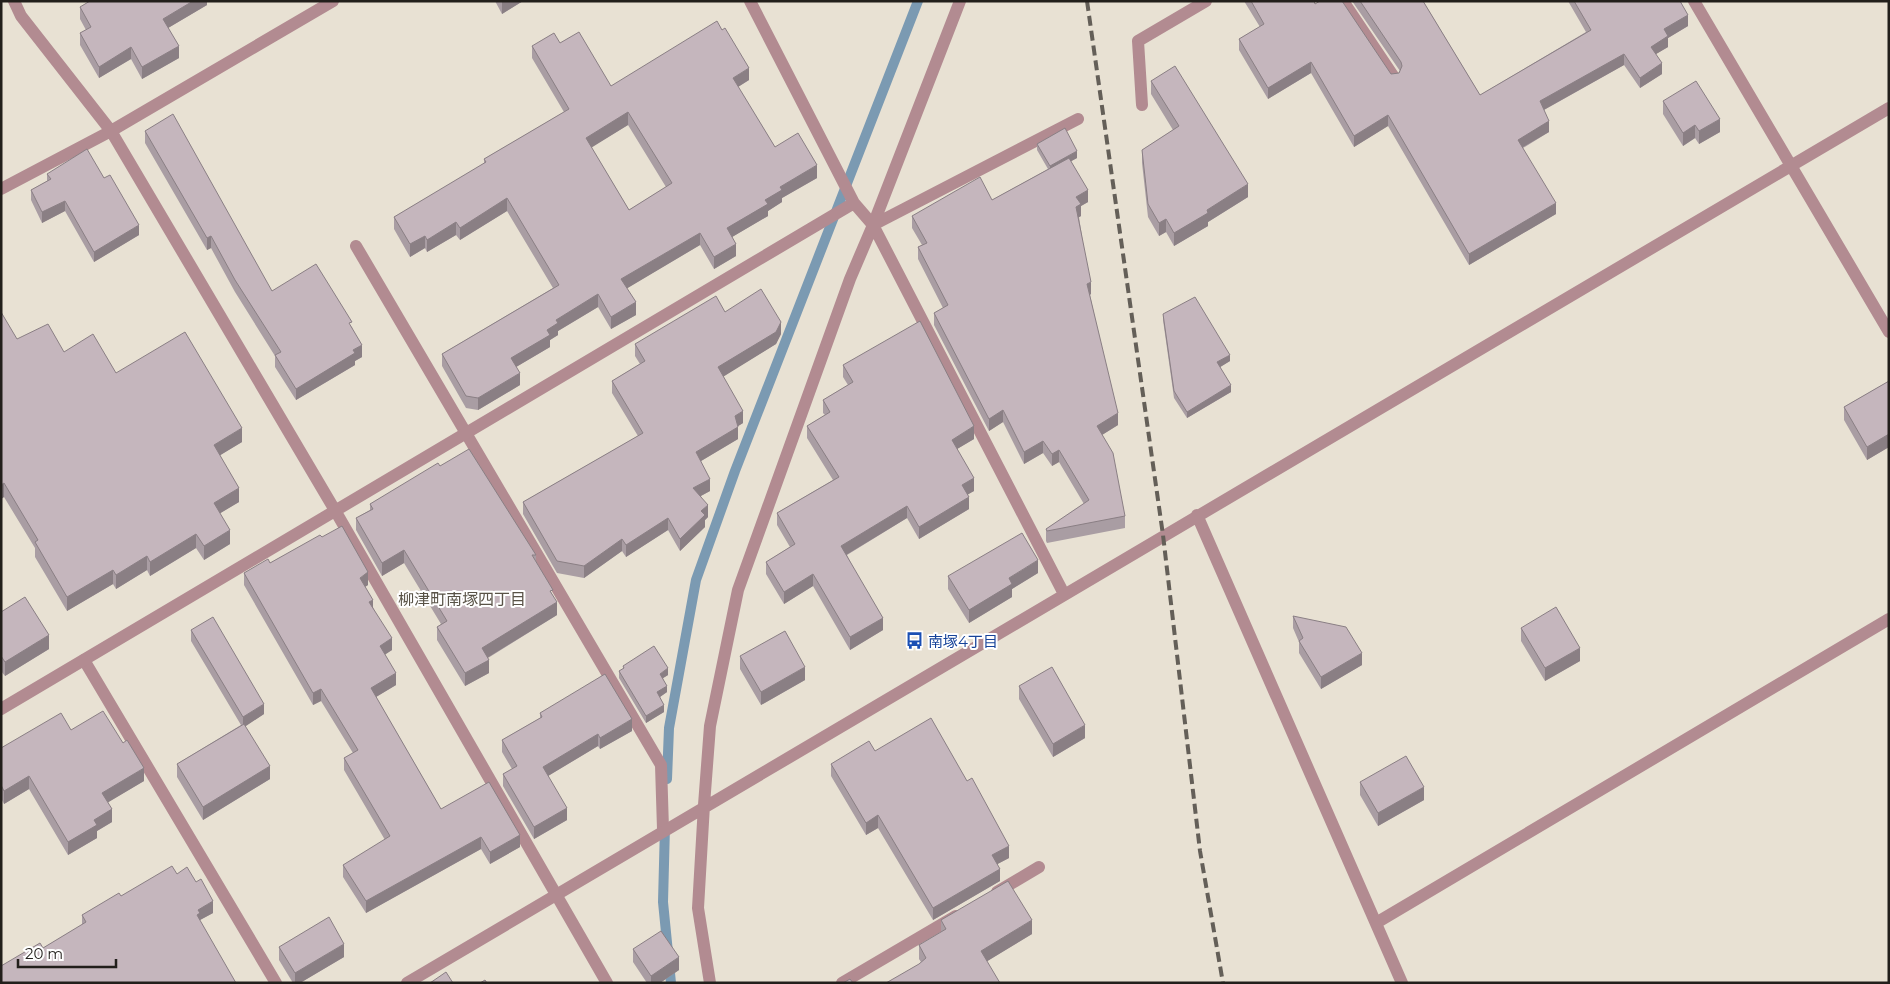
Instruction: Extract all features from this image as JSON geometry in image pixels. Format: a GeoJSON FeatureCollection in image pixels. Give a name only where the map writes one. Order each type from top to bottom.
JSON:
{"type":"FeatureCollection","features":[{"type":"Feature","properties":{"kind":"street"},"geometry":{"type":"LineString","coordinates":[[14,1],[21,16],[112,131],[336,512],[607,983]]}},
{"type":"Feature","properties":{"kind":"street"},"geometry":{"type":"LineString","coordinates":[[1,189],[112,131],[333,1]]}},
{"type":"Feature","properties":{"kind":"street"},"geometry":{"type":"LineString","coordinates":[[750,1],[854,203],[873,225],[1064,594]]}},
{"type":"Feature","properties":{"kind":"street"},"geometry":{"type":"LineString","coordinates":[[710,983],[698,908],[704,805],[710,726],[738,590],[850,279],[873,225],[960,1]]}},
{"type":"Feature","properties":{"kind":"street"},"geometry":{"type":"LineString","coordinates":[[1142,105],[1138,41],[1206,1]]}},
{"type":"Feature","properties":{"kind":"street"},"geometry":{"type":"LineString","coordinates":[[1343,1],[1394,77]]}},
{"type":"Feature","properties":{"kind":"street"},"geometry":{"type":"LineString","coordinates":[[1694,1],[1889,332]]}},
{"type":"Feature","properties":{"kind":"street"},"geometry":{"type":"LineString","coordinates":[[407,983],[663,829],[1889,108]]}},
{"type":"Feature","properties":{"kind":"street"},"geometry":{"type":"LineString","coordinates":[[873,225],[1078,119]]}},
{"type":"Feature","properties":{"kind":"street"},"geometry":{"type":"LineString","coordinates":[[1,709],[854,203]]}},
{"type":"Feature","properties":{"kind":"street"},"geometry":{"type":"LineString","coordinates":[[356,246],[661,765],[663,829]]}},
{"type":"Feature","properties":{"kind":"street"},"geometry":{"type":"LineString","coordinates":[[1197,515],[1402,983]]}},
{"type":"Feature","properties":{"kind":"street"},"geometry":{"type":"LineString","coordinates":[[1376,923],[1889,619]]}},
{"type":"Feature","properties":{"kind":"street"},"geometry":{"type":"LineString","coordinates":[[84,660],[276,983]]}},
{"type":"Feature","properties":{"kind":"street"},"geometry":{"type":"LineString","coordinates":[[988,898],[1039,867]]}},
{"type":"Feature","properties":{"kind":"street"},"geometry":{"type":"LineString","coordinates":[[842,983],[970,908]]}},
{"type":"Feature","properties":{"kind":"building"},"geometry":{"type":"Polygon","coordinates":[[[90,1],[193,1],[163,19],[179,46],[142,67],[131,47],[99,67],[80,33],[91,27],[80,7],[90,1]]]}},
{"type":"Feature","properties":{"kind":"building"},"geometry":{"type":"Polygon","coordinates":[[[1251,1],[1314,1],[1315,4],[1320,1],[1342,1],[1391,74],[1399,73],[1402,66],[1401,62],[1360,1],[1423,1],[1480,95],[1591,30],[1574,1],[1680,1],[1688,15],[1664,29],[1668,36],[1651,47],[1662,63],[1640,78],[1624,54],[1540,101],[1549,121],[1518,140],[1556,203],[1469,254],[1388,115],[1354,136],[1311,62],[1268,88],[1239,39],[1264,24],[1251,1]]]}},
{"type":"Feature","properties":{"kind":"building"},"geometry":{"type":"Polygon","coordinates":[[[717,21],[722,30],[725,28],[749,68],[733,78],[775,147],[798,133],[817,165],[780,187],[782,190],[765,200],[768,204],[727,228],[736,244],[714,257],[700,233],[621,279],[636,302],[611,317],[598,294],[556,320],[558,323],[547,330],[550,335],[511,358],[520,373],[478,398],[466,396],[442,354],[559,285],[507,198],[460,228],[456,222],[427,240],[425,236],[410,244],[394,217],[486,162],[484,159],[569,109],[532,46],[554,33],[560,43],[579,32],[611,86],[717,21]],[[628,112],[586,138],[629,210],[672,183],[628,112]]]}},
{"type":"Feature","properties":{"kind":"building"},"geometry":{"type":"Polygon","coordinates":[[[1175,66],[1248,184],[1207,210],[1208,213],[1174,233],[1166,219],[1159,223],[1148,204],[1142,150],[1179,126],[1151,81],[1175,66]]]}},
{"type":"Feature","properties":{"kind":"building"},"geometry":{"type":"Polygon","coordinates":[[[1696,81],[1720,119],[1699,131],[1695,125],[1683,133],[1663,101],[1696,81]]]}},
{"type":"Feature","properties":{"kind":"building"},"geometry":{"type":"Polygon","coordinates":[[[173,114],[272,291],[316,264],[352,322],[349,323],[362,345],[353,350],[355,353],[296,389],[275,355],[281,352],[235,280],[211,236],[207,238],[145,131],[173,114]]]}},
{"type":"Feature","properties":{"kind":"building"},"geometry":{"type":"Polygon","coordinates":[[[1065,128],[1077,151],[1050,166],[1037,144],[1065,128]]]}},
{"type":"Feature","properties":{"kind":"building"},"geometry":{"type":"Polygon","coordinates":[[[87,149],[104,178],[110,175],[139,225],[94,252],[65,201],[42,212],[31,190],[51,179],[47,174],[87,149]]]}},
{"type":"Feature","properties":{"kind":"building"},"geometry":{"type":"Polygon","coordinates":[[[1069,158],[1088,190],[1076,197],[1081,204],[1076,207],[1091,282],[1087,284],[1118,413],[1097,426],[1113,453],[1125,516],[1047,531],[1046,529],[1089,500],[1059,450],[1052,454],[1043,441],[1024,452],[1003,410],[989,419],[934,313],[948,305],[918,247],[927,243],[912,216],[980,177],[992,200],[1069,158]]]}},
{"type":"Feature","properties":{"kind":"building"},"geometry":{"type":"Polygon","coordinates":[[[761,289],[781,322],[776,332],[718,367],[743,411],[735,416],[738,427],[696,452],[710,479],[693,488],[708,505],[701,511],[705,515],[680,539],[668,518],[626,545],[622,539],[584,566],[557,561],[523,502],[643,433],[612,381],[645,361],[635,344],[716,296],[725,312],[761,289]]]}},
{"type":"Feature","properties":{"kind":"building"},"geometry":{"type":"Polygon","coordinates":[[[1195,297],[1230,355],[1217,362],[1231,385],[1187,412],[1174,391],[1163,314],[1195,297]]]}},
{"type":"Feature","properties":{"kind":"building"},"geometry":{"type":"Polygon","coordinates":[[[1,312],[17,339],[48,324],[64,352],[93,334],[116,373],[185,332],[242,428],[214,445],[239,488],[214,503],[230,530],[204,546],[196,534],[150,562],[147,556],[116,575],[113,570],[67,597],[35,542],[38,540],[4,483],[1,485],[1,312]]]}},
{"type":"Feature","properties":{"kind":"building"},"geometry":{"type":"Polygon","coordinates":[[[920,321],[974,426],[952,440],[974,478],[962,485],[969,497],[919,527],[907,506],[841,546],[883,618],[850,637],[813,574],[784,592],[766,562],[795,544],[777,513],[839,477],[807,426],[830,412],[823,400],[853,382],[843,365],[920,321]]]}},
{"type":"Feature","properties":{"kind":"building"},"geometry":{"type":"Polygon","coordinates":[[[1889,381],[1889,434],[1867,447],[1844,407],[1889,381]]]}},
{"type":"Feature","properties":{"kind":"building"},"geometry":{"type":"Polygon","coordinates":[[[469,449],[536,555],[532,555],[553,590],[550,591],[557,602],[482,648],[489,660],[465,673],[437,627],[447,621],[404,550],[382,563],[356,518],[373,509],[370,504],[438,463],[440,466],[469,449]]]}},
{"type":"Feature","properties":{"kind":"building"},"geometry":{"type":"Polygon","coordinates":[[[342,526],[368,572],[360,578],[373,600],[369,602],[392,638],[380,646],[396,673],[371,688],[441,809],[489,782],[520,835],[490,852],[481,837],[366,901],[343,865],[390,836],[344,758],[358,750],[321,689],[313,693],[244,573],[268,559],[270,563],[320,535],[322,537],[342,526]]]}},
{"type":"Feature","properties":{"kind":"building"},"geometry":{"type":"Polygon","coordinates":[[[1022,533],[1038,560],[1009,578],[1012,584],[969,610],[948,576],[1022,533]]]}},
{"type":"Feature","properties":{"kind":"building"},"geometry":{"type":"Polygon","coordinates":[[[25,597],[49,635],[5,662],[1,656],[1,612],[25,597]]]}},
{"type":"Feature","properties":{"kind":"building"},"geometry":{"type":"Polygon","coordinates":[[[1556,607],[1580,648],[1545,668],[1521,628],[1556,607]]]}},
{"type":"Feature","properties":{"kind":"building"},"geometry":{"type":"Polygon","coordinates":[[[1293,616],[1346,627],[1362,653],[1321,677],[1299,641],[1303,638],[1293,616]]]}},
{"type":"Feature","properties":{"kind":"building"},"geometry":{"type":"Polygon","coordinates":[[[213,617],[264,704],[243,717],[191,630],[213,617]]]}},
{"type":"Feature","properties":{"kind":"building"},"geometry":{"type":"Polygon","coordinates":[[[785,631],[805,667],[761,692],[740,656],[785,631]]]}},
{"type":"Feature","properties":{"kind":"building"},"geometry":{"type":"Polygon","coordinates":[[[654,646],[668,668],[660,674],[667,686],[657,692],[664,705],[646,716],[619,671],[624,668],[623,666],[654,646]]]}},
{"type":"Feature","properties":{"kind":"building"},"geometry":{"type":"Polygon","coordinates":[[[1052,667],[1085,725],[1053,744],[1019,686],[1052,667]]]}},
{"type":"Feature","properties":{"kind":"building"},"geometry":{"type":"Polygon","coordinates":[[[605,674],[632,719],[600,738],[598,734],[543,767],[567,808],[534,827],[503,774],[517,766],[502,740],[542,717],[540,713],[605,674]]]}},
{"type":"Feature","properties":{"kind":"building"},"geometry":{"type":"Polygon","coordinates":[[[103,711],[123,743],[127,740],[144,768],[102,793],[112,809],[94,820],[97,825],[68,842],[29,776],[4,791],[1,785],[1,748],[61,713],[71,730],[103,711]]]}},
{"type":"Feature","properties":{"kind":"building"},"geometry":{"type":"Polygon","coordinates":[[[931,718],[967,781],[972,778],[1009,846],[992,855],[1000,869],[933,908],[878,815],[866,823],[831,764],[869,741],[875,751],[931,718]]]}},
{"type":"Feature","properties":{"kind":"building"},"geometry":{"type":"Polygon","coordinates":[[[244,724],[270,766],[203,807],[177,764],[244,724]]]}},
{"type":"Feature","properties":{"kind":"building"},"geometry":{"type":"Polygon","coordinates":[[[1406,756],[1424,787],[1378,813],[1360,782],[1406,756]]]}},
{"type":"Feature","properties":{"kind":"building"},"geometry":{"type":"Polygon","coordinates":[[[172,866],[177,874],[187,867],[196,882],[201,879],[213,901],[198,910],[200,913],[197,915],[236,983],[1,983],[1,966],[40,943],[43,948],[86,922],[82,915],[119,893],[121,896],[172,866]]]}},
{"type":"Feature","properties":{"kind":"building"},"geometry":{"type":"Polygon","coordinates":[[[1008,881],[1032,920],[981,951],[1000,983],[886,983],[926,958],[919,945],[946,929],[941,920],[1008,881]]]}},
{"type":"Feature","properties":{"kind":"building"},"geometry":{"type":"Polygon","coordinates":[[[329,917],[344,944],[295,973],[279,947],[329,917]]]}},
{"type":"Feature","properties":{"kind":"building"},"geometry":{"type":"Polygon","coordinates":[[[661,931],[679,957],[651,976],[633,949],[661,931]]]}},
{"type":"Feature","properties":{"kind":"building"},"geometry":{"type":"Polygon","coordinates":[[[446,972],[453,983],[430,983],[446,972]]]}},
{"type":"Feature","properties":{"kind":"building"},"geometry":{"type":"Polygon","coordinates":[[[850,979],[853,983],[843,983],[850,979]]]}},
{"type":"Feature","properties":{"kind":"waterway"},"geometry":{"type":"LineString","coordinates":[[667,779],[669,728],[696,580],[735,471],[918,1]]}},
{"type":"Feature","properties":{"kind":"waterway"},"geometry":{"type":"LineString","coordinates":[[665,826],[663,902],[671,983]]}},
{"type":"Feature","properties":{"kind":"railway"},"geometry":{"type":"LineString","coordinates":[[1087,1],[1163,535],[1200,851],[1223,983]]}},
{"type":"Feature","properties":{"kind":"place","name":"南塚4丁目"},"geometry":{"type":"Point","coordinates":[914,641]}},
{"type":"Feature","properties":{"kind":"district","name":"柳津町南塚四丁目"},"geometry":{"type":"Point","coordinates":[462,599]}}]}
